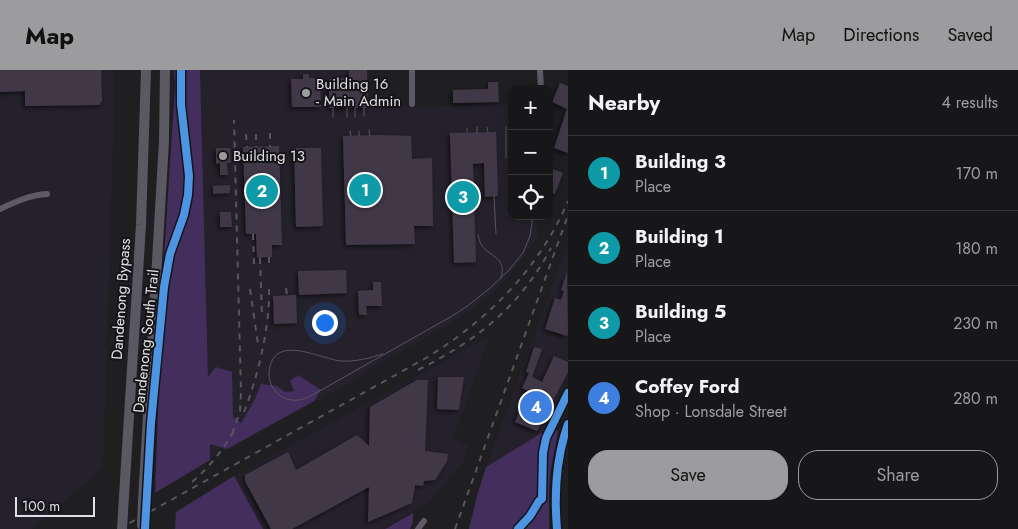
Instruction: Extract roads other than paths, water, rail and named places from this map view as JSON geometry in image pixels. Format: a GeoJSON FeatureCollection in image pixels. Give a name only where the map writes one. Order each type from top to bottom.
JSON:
{"type":"FeatureCollection","features":[{"type":"Feature","properties":{"kind":"highway","name":"Dandenong Bypass"},"geometry":{"type":"LineString","coordinates":[[122,529],[141,225],[146,70]]}},
{"type":"Feature","properties":{"kind":"highway"},"geometry":{"type":"LineString","coordinates":[[141,527],[162,170],[165,70]]}},
{"type":"Feature","properties":{"kind":"highway"},"geometry":{"type":"LineString","coordinates":[[558,529],[557,474],[568,424]]}},
{"type":"Feature","properties":{"kind":"street"},"geometry":{"type":"LineString","coordinates":[[412,70],[412,104]]}},
{"type":"Feature","properties":{"kind":"street"},"geometry":{"type":"LineString","coordinates":[[540,70],[541,85]]}},
{"type":"Feature","properties":{"kind":"street"},"geometry":{"type":"LineString","coordinates":[[0,209],[25,198],[47,194]]}},
{"type":"Feature","properties":{"kind":"street"},"geometry":{"type":"LineString","coordinates":[[552,427],[568,393]]}},
{"type":"Feature","properties":{"kind":"street"},"geometry":{"type":"LineString","coordinates":[[418,529],[424,521]]}},
{"type":"Feature","properties":{"kind":"tram line"},"geometry":{"type":"LineString","coordinates":[[347,107],[347,117]]}},
{"type":"Feature","properties":{"kind":"tram line"},"geometry":{"type":"LineString","coordinates":[[333,108],[333,117]]}},
{"type":"Feature","properties":{"kind":"tram line"},"geometry":{"type":"LineString","coordinates":[[355,108],[355,117]]}},
{"type":"Feature","properties":{"kind":"tram line"},"geometry":{"type":"LineString","coordinates":[[364,108],[364,116]]}},
{"type":"Feature","properties":{"kind":"tram line"},"geometry":{"type":"LineString","coordinates":[[477,127],[477,133]]}},
{"type":"Feature","properties":{"kind":"tram line"},"geometry":{"type":"LineString","coordinates":[[487,127],[488,132]]}},
{"type":"Feature","properties":{"kind":"tram line"},"geometry":{"type":"LineString","coordinates":[[506,127],[506,158]]}},
{"type":"Feature","properties":{"kind":"tram line"},"geometry":{"type":"LineString","coordinates":[[369,130],[370,136]]}},
{"type":"Feature","properties":{"kind":"tram line"},"geometry":{"type":"LineString","coordinates":[[350,131],[351,136]]}},
{"type":"Feature","properties":{"kind":"tram line"},"geometry":{"type":"LineString","coordinates":[[359,131],[359,136]]}},
{"type":"Feature","properties":{"kind":"tram line"},"geometry":{"type":"LineString","coordinates":[[494,196],[496,234]]}},
{"type":"Feature","properties":{"kind":"tram line"},"geometry":{"type":"LineString","coordinates":[[383,354],[357,360],[341,361],[310,353],[288,350],[279,353],[272,360],[269,378],[277,393],[286,399],[305,399],[452,316],[489,289],[509,270],[523,253],[530,236],[532,220]]}},
{"type":"Feature","properties":{"kind":"tram line"},"geometry":{"type":"LineString","coordinates":[[478,235],[482,246],[499,260],[502,267],[501,278]]}},
{"type":"Feature","properties":{"kind":"railway"},"geometry":{"type":"LineString","coordinates":[[232,434],[240,411],[241,393],[234,120]]}},
{"type":"Feature","properties":{"kind":"railway"},"geometry":{"type":"LineString","coordinates":[[270,133],[270,147]]}},
{"type":"Feature","properties":{"kind":"railway"},"geometry":{"type":"LineString","coordinates":[[246,134],[247,147]]}},
{"type":"Feature","properties":{"kind":"railway"},"geometry":{"type":"LineString","coordinates":[[256,134],[256,147]]}},
{"type":"Feature","properties":{"kind":"railway"},"geometry":{"type":"LineString","coordinates":[[119,529],[426,358],[449,343],[491,310],[527,271],[556,226],[568,201]]}},
{"type":"Feature","properties":{"kind":"railway"},"geometry":{"type":"LineString","coordinates":[[455,529],[567,218]]}},
{"type":"Feature","properties":{"kind":"railway"},"geometry":{"type":"LineString","coordinates":[[253,234],[254,265]]}},
{"type":"Feature","properties":{"kind":"railway"},"geometry":{"type":"LineString","coordinates":[[418,370],[459,347],[495,320],[525,288],[551,248]]}},
{"type":"Feature","properties":{"kind":"railway"},"geometry":{"type":"LineString","coordinates":[[269,257],[269,265]]}},
{"type":"Feature","properties":{"kind":"railway"},"geometry":{"type":"LineString","coordinates":[[260,258],[262,317]]}},
{"type":"Feature","properties":{"kind":"railway"},"geometry":{"type":"LineString","coordinates":[[244,412],[262,351],[269,303],[269,288]]}},
{"type":"Feature","properties":{"kind":"railway"},"geometry":{"type":"LineString","coordinates":[[286,288],[287,295]]}},
{"type":"Feature","properties":{"kind":"railway"},"geometry":{"type":"LineString","coordinates":[[250,289],[258,344]]}},
{"type":"Feature","properties":{"kind":"railway"},"geometry":{"type":"LineString","coordinates":[[192,482],[216,457],[236,428]]}},
{"type":"Feature","properties":{"kind":"place","name":"Building 16 - Main Admin"},"geometry":{"type":"Point","coordinates":[306,93]}},
{"type":"Feature","properties":{"kind":"place","name":"Building 13"},"geometry":{"type":"Point","coordinates":[223,156]}},
{"type":"Feature","properties":{"kind":"place","name":"Building 3"},"geometry":{"type":"Point","coordinates":[365,190]}},
{"type":"Feature","properties":{"kind":"place","name":"Building 1"},"geometry":{"type":"Point","coordinates":[262,191]}},
{"type":"Feature","properties":{"kind":"place","name":"Building 5"},"geometry":{"type":"Point","coordinates":[463,197]}},
{"type":"Feature","properties":{"kind":"place","name":"Coffey Ford"},"geometry":{"type":"Point","coordinates":[536,407]}}]}
